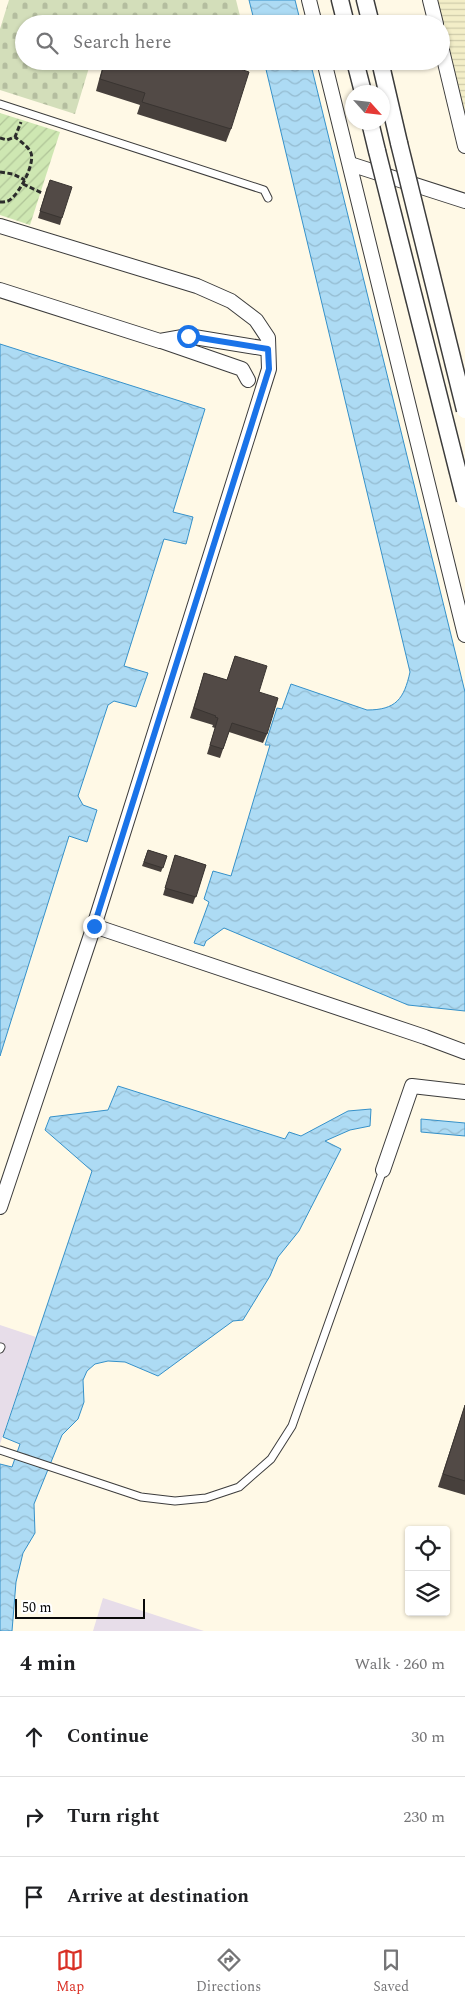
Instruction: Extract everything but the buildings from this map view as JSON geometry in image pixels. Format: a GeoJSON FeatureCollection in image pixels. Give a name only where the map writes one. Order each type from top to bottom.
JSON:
{"type":"FeatureCollection","features":[{"type":"Feature","properties":{"kind":"street"},"geometry":{"type":"LineString","coordinates":[[309,0],[313,15]]}},
{"type":"Feature","properties":{"kind":"street"},"geometry":{"type":"LineString","coordinates":[[340,0],[344,15]]}},
{"type":"Feature","properties":{"kind":"street"},"geometry":{"type":"LineString","coordinates":[[365,0],[369,15]]}},
{"type":"Feature","properties":{"kind":"street"},"geometry":{"type":"LineString","coordinates":[[430,0],[434,15]]}},
{"type":"Feature","properties":{"kind":"street"},"geometry":{"type":"LineString","coordinates":[[326,70],[465,635]]}},
{"type":"Feature","properties":{"kind":"street"},"geometry":{"type":"LineString","coordinates":[[357,70],[361,85]]}},
{"type":"Feature","properties":{"kind":"street"},"geometry":{"type":"LineString","coordinates":[[382,70],[465,410]]}},
{"type":"Feature","properties":{"kind":"street"},"geometry":{"type":"LineString","coordinates":[[447,70],[465,146]]}},
{"type":"Feature","properties":{"kind":"street"},"geometry":{"type":"LineString","coordinates":[[372,130],[465,500]]}},
{"type":"Feature","properties":{"kind":"street"},"geometry":{"type":"LineString","coordinates":[[350,164],[465,201]]}},
{"type":"Feature","properties":{"kind":"street"},"geometry":{"type":"LineString","coordinates":[[0,226],[197,286],[230,301],[256,320],[268,338],[269,369],[94,926],[0,1207]]}},
{"type":"Feature","properties":{"kind":"street"},"geometry":{"type":"LineString","coordinates":[[0,290],[242,369],[248,380]]}},
{"type":"Feature","properties":{"kind":"street"},"geometry":{"type":"LineString","coordinates":[[160,341],[188,336],[268,349]]}},
{"type":"Feature","properties":{"kind":"street"},"geometry":{"type":"LineString","coordinates":[[94,926],[465,1052]]}},
{"type":"Feature","properties":{"kind":"street"},"geometry":{"type":"LineString","coordinates":[[382,1170],[412,1086],[465,1092]]}},
{"type":"Feature","properties":{"kind":"lane"},"geometry":{"type":"LineString","coordinates":[[0,104],[264,190],[268,198]]}},
{"type":"Feature","properties":{"kind":"lane"},"geometry":{"type":"LineString","coordinates":[[0,1450],[141,1497],[175,1501],[206,1498],[239,1487],[271,1460],[292,1426],[382,1170]]}},
{"type":"Feature","properties":{"kind":"path"},"geometry":{"type":"LineString","coordinates":[[0,138],[7,140],[15,137],[25,112]]}},
{"type":"Feature","properties":{"kind":"path"},"geometry":{"type":"LineString","coordinates":[[0,202],[11,199],[24,182],[33,159],[31,150],[15,137]]}},
{"type":"Feature","properties":{"kind":"path"},"geometry":{"type":"LineString","coordinates":[[0,172],[13,174],[42,193]]}},
{"type":"Feature","properties":{"kind":"shaded area"},"geometry":{"type":"Polygon","coordinates":[[[437,0],[465,0],[465,120],[450,56],[450,15],[440,15],[437,0]]]}},
{"type":"Feature","properties":{"kind":"shaded area"},"geometry":{"type":"Polygon","coordinates":[[[0,1325],[36,1337],[0,1444],[0,1325]]]}},
{"type":"Feature","properties":{"kind":"shaded area"},"geometry":{"type":"Polygon","coordinates":[[[103,1598],[204,1631],[93,1631],[103,1598]]]}},
{"type":"Feature","properties":{"kind":"green space"},"geometry":{"type":"Polygon","coordinates":[[[9,0],[236,0],[240,15],[15,15],[15,70],[88,70],[75,114],[0,90],[0,29],[9,0]]]}},
{"type":"Feature","properties":{"kind":"green space"},"geometry":{"type":"Polygon","coordinates":[[[0,113],[60,132],[30,225],[0,215],[0,113]]]}},
{"type":"Feature","properties":{"kind":"water"},"geometry":{"type":"Polygon","coordinates":[[[249,0],[295,0],[299,15],[253,15],[249,0]]]}},
{"type":"Feature","properties":{"kind":"water"},"geometry":{"type":"Polygon","coordinates":[[[266,70],[312,70],[465,692],[465,1011],[408,1005],[224,928],[206,941],[204,946],[194,943],[209,902],[204,899],[213,871],[231,876],[270,745],[265,745],[277,708],[282,709],[291,684],[367,710],[377,709],[385,708],[397,701],[405,689],[410,672],[266,70]]]}},
{"type":"Feature","properties":{"kind":"water"},"geometry":{"type":"Polygon","coordinates":[[[0,344],[205,409],[173,512],[193,517],[186,544],[164,539],[124,666],[148,673],[136,707],[114,701],[108,705],[78,796],[83,805],[97,810],[87,842],[69,836],[0,1056],[0,344]]]}},
{"type":"Feature","properties":{"kind":"water"},"geometry":{"type":"Polygon","coordinates":[[[118,1086],[285,1139],[289,1132],[301,1136],[348,1111],[371,1109],[370,1126],[350,1130],[325,1141],[341,1149],[299,1231],[278,1257],[270,1276],[243,1320],[233,1321],[158,1376],[125,1362],[108,1361],[95,1364],[87,1371],[83,1380],[84,1402],[78,1419],[62,1435],[34,1504],[35,1533],[23,1553],[16,1582],[12,1631],[0,1631],[0,1464],[12,1467],[20,1444],[3,1437],[92,1171],[45,1130],[50,1117],[108,1110],[118,1086]]]}},
{"type":"Feature","properties":{"kind":"water"},"geometry":{"type":"Polygon","coordinates":[[[421,1119],[465,1123],[465,1136],[421,1132],[421,1119]]]}},
{"type":"Feature","properties":{"kind":"route"},"geometry":{"type":"LineString","coordinates":[[94,926],[269,369],[268,349],[188,336]]}}]}
